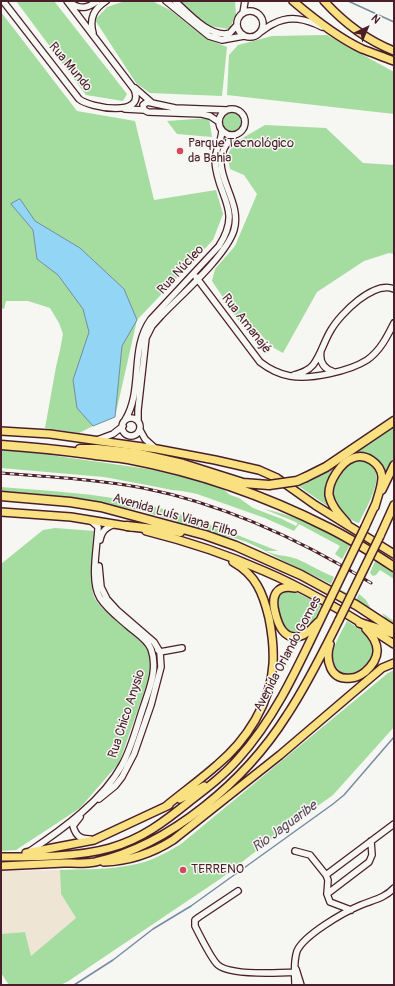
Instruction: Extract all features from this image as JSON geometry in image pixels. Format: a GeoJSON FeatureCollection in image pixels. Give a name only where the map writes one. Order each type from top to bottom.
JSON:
{"type":"FeatureCollection","features":[{"type":"Feature","properties":{"kind":"highway"},"geometry":{"type":"LineString","coordinates":[[41,448],[97,449],[135,453],[183,464],[248,484],[269,485],[297,481],[322,469],[394,421]]}},
{"type":"Feature","properties":{"kind":"highway"},"geometry":{"type":"LineString","coordinates":[[1,445],[41,448],[127,459],[208,479],[268,501],[308,518],[351,540],[394,567]]}},
{"type":"Feature","properties":{"kind":"highway","name":"Avenida Luís Viana Filho"},"geometry":{"type":"LineString","coordinates":[[1,496],[70,502],[101,507],[205,535],[236,546],[301,575],[356,605],[394,632]]}},
{"type":"Feature","properties":{"kind":"highway"},"geometry":{"type":"LineString","coordinates":[[127,526],[205,535]]}},
{"type":"Feature","properties":{"kind":"highway"},"geometry":{"type":"LineString","coordinates":[[359,622],[394,632]]}},
{"type":"Feature","properties":{"kind":"main road"},"geometry":{"type":"LineString","coordinates":[[293,1],[335,33],[361,48],[394,61]]}},
{"type":"Feature","properties":{"kind":"main road"},"geometry":{"type":"LineString","coordinates":[[324,1],[345,22],[364,36],[394,51]]}},
{"type":"Feature","properties":{"kind":"main road"},"geometry":{"type":"LineString","coordinates":[[330,1],[345,22]]}},
{"type":"Feature","properties":{"kind":"main road"},"geometry":{"type":"LineString","coordinates":[[1,427],[87,441],[157,449],[215,460],[266,472],[315,505],[394,554]]}},
{"type":"Feature","properties":{"kind":"main road"},"geometry":{"type":"LineString","coordinates":[[1,431],[50,434]]}},
{"type":"Feature","properties":{"kind":"main road"},"geometry":{"type":"LineString","coordinates":[[351,528],[334,506],[329,495],[332,482],[347,461],[360,456],[369,459],[378,466],[382,477],[374,507]]}},
{"type":"Feature","properties":{"kind":"main road","name":"Avenida Orlando Gomes"},"geometry":{"type":"LineString","coordinates":[[1,858],[97,851],[130,842],[157,827],[220,777],[250,744],[266,722],[294,674],[394,465]]}},
{"type":"Feature","properties":{"kind":"main road","name":"Avenida Orlando Gomes"},"geometry":{"type":"LineString","coordinates":[[1,866],[93,862],[128,852],[174,828],[196,812],[240,775],[260,753],[287,716],[307,682],[393,508]]}},
{"type":"Feature","properties":{"kind":"main road","name":"Avenida Luís Viana Filho"},"geometry":{"type":"LineString","coordinates":[[1,512],[90,520],[127,526],[213,551],[264,570],[304,590],[394,644]]}},
{"type":"Feature","properties":{"kind":"main road"},"geometry":{"type":"LineString","coordinates":[[383,547],[394,547]]}},
{"type":"Feature","properties":{"kind":"main road"},"geometry":{"type":"LineString","coordinates":[[165,808],[218,765],[237,745],[258,713],[265,699],[270,683],[273,665],[272,635],[263,595],[258,584],[240,566],[213,551]]}},
{"type":"Feature","properties":{"kind":"main road"},"geometry":{"type":"LineString","coordinates":[[304,590],[288,587],[280,589],[276,593],[273,602],[280,628],[284,633],[291,636],[301,636],[309,631],[321,619]]}},
{"type":"Feature","properties":{"kind":"main road"},"geometry":{"type":"LineString","coordinates":[[337,623],[328,650],[329,666],[341,677],[352,678],[361,675],[371,666],[376,659],[377,654],[375,640],[359,622]]}},
{"type":"Feature","properties":{"kind":"main road"},"geometry":{"type":"LineString","coordinates":[[93,862],[119,861],[140,857],[159,849],[174,840],[280,755],[382,668],[394,662]]}},
{"type":"Feature","properties":{"kind":"main road"},"geometry":{"type":"LineString","coordinates":[[15,857],[29,852],[94,840],[165,808],[220,777]]}},
{"type":"Feature","properties":{"kind":"street","name":"Rua Mundo"},"geometry":{"type":"LineString","coordinates":[[3,1],[79,99],[85,102],[122,109],[202,114],[210,116],[219,122]]}},
{"type":"Feature","properties":{"kind":"street"},"geometry":{"type":"LineString","coordinates":[[67,1],[136,93],[135,101],[130,106],[122,109]]}},
{"type":"Feature","properties":{"kind":"street"},"geometry":{"type":"LineString","coordinates":[[67,1],[75,6],[83,8],[89,7],[97,1]]}},
{"type":"Feature","properties":{"kind":"street"},"geometry":{"type":"LineString","coordinates":[[93,35],[91,25],[92,16],[106,1]]}},
{"type":"Feature","properties":{"kind":"street"},"geometry":{"type":"LineString","coordinates":[[166,1],[208,36],[222,40],[244,36],[252,37],[281,20],[291,19],[302,19],[335,33]]}},
{"type":"Feature","properties":{"kind":"street"},"geometry":{"type":"LineString","coordinates":[[175,1],[206,28],[214,33],[220,34],[230,33],[237,25],[239,17],[243,13],[245,1]]}},
{"type":"Feature","properties":{"kind":"street"},"geometry":{"type":"LineString","coordinates":[[243,13],[253,12],[260,17],[262,25],[260,32]]}},
{"type":"Feature","properties":{"kind":"street"},"geometry":{"type":"LineString","coordinates":[[237,25],[239,31],[244,36]]}},
{"type":"Feature","properties":{"kind":"street"},"geometry":{"type":"LineString","coordinates":[[129,82],[153,104]]}},
{"type":"Feature","properties":{"kind":"street"},"geometry":{"type":"LineString","coordinates":[[144,110],[144,103],[146,102],[175,108],[238,110],[246,120],[244,129],[234,136],[229,136],[222,131],[219,122],[221,114],[227,110]]}},
{"type":"Feature","properties":{"kind":"street","name":"Rua Núcleo"},"geometry":{"type":"LineString","coordinates":[[138,422],[145,344],[148,333],[196,276],[219,246],[228,229],[230,212],[217,172],[215,159],[222,131]]}},
{"type":"Feature","properties":{"kind":"street","name":"Rua Núcleo"},"geometry":{"type":"LineString","coordinates":[[124,423],[133,404],[142,332],[151,319],[225,248],[230,239],[235,224],[235,212],[221,164],[222,153],[228,142],[234,136]]}},
{"type":"Feature","properties":{"kind":"street","name":"Rua Amanajé"},"geometry":{"type":"LineString","coordinates":[[196,276],[260,362],[272,370],[290,376],[305,377],[336,372],[357,365],[367,359],[381,346],[394,323]]}},
{"type":"Feature","properties":{"kind":"street"},"geometry":{"type":"LineString","coordinates":[[290,376],[310,368],[332,329],[345,312],[354,304],[376,290],[389,287],[394,289]]}},
{"type":"Feature","properties":{"kind":"street"},"geometry":{"type":"LineString","coordinates":[[323,345],[321,356],[322,362],[327,369],[336,372]]}},
{"type":"Feature","properties":{"kind":"street"},"geometry":{"type":"LineString","coordinates":[[87,441],[102,439],[114,434],[130,418],[138,422],[145,439],[157,449]]}},
{"type":"Feature","properties":{"kind":"street"},"geometry":{"type":"LineString","coordinates":[[124,423],[125,434],[131,436],[140,430]]}},
{"type":"Feature","properties":{"kind":"street","name":"Rua Chico Anysio"},"geometry":{"type":"LineString","coordinates":[[29,852],[52,836],[87,807],[110,784],[129,749],[151,683],[154,667],[152,654],[147,643],[107,607],[98,596],[95,580],[98,529],[96,524],[90,520]]}},
{"type":"Feature","properties":{"kind":"street"},"geometry":{"type":"LineString","coordinates":[[116,524],[103,531],[101,536],[99,570],[103,593],[111,604],[148,637],[160,652]]}},
{"type":"Feature","properties":{"kind":"street"},"geometry":{"type":"LineString","coordinates":[[152,654],[152,651],[156,649],[160,652],[182,648]]}},
{"type":"Feature","properties":{"kind":"street","name":"Rua Chico Anysio"},"geometry":{"type":"LineString","coordinates":[[94,840],[82,839],[78,837],[73,826],[88,809],[115,786],[129,764],[160,676],[160,652]]}},
{"type":"Feature","properties":{"kind":"street"},"geometry":{"type":"LineString","coordinates":[[326,875],[394,824]]}},
{"type":"Feature","properties":{"kind":"street"},"geometry":{"type":"LineString","coordinates":[[327,894],[369,862],[373,851],[371,841]]}},
{"type":"Feature","properties":{"kind":"street"},"geometry":{"type":"LineString","coordinates":[[295,851],[310,855],[326,875],[328,882],[328,900],[351,910]]}},
{"type":"Feature","properties":{"kind":"street"},"geometry":{"type":"LineString","coordinates":[[295,985],[296,956],[302,943],[322,928],[351,910],[383,897],[394,888]]}},
{"type":"Feature","properties":{"kind":"street"},"geometry":{"type":"LineString","coordinates":[[238,890],[199,916],[195,922],[197,930],[216,963],[223,968],[239,972],[295,970]]}},
{"type":"Feature","properties":{"kind":"street"},"geometry":{"type":"LineString","coordinates":[[295,970],[301,985]]}},
{"type":"Feature","properties":{"kind":"shaded area"},"geometry":{"type":"Polygon","coordinates":[[[60,870],[61,894],[76,918],[31,957],[25,932],[1,934],[1,871],[60,870]]]}},
{"type":"Feature","properties":{"kind":"green space"},"geometry":{"type":"Polygon","coordinates":[[[16,1],[54,1],[127,94],[123,101],[86,95],[16,1]]]}},
{"type":"Feature","properties":{"kind":"green space"},"geometry":{"type":"Polygon","coordinates":[[[125,1],[154,2],[170,10],[207,39],[227,47],[222,96],[150,93],[136,83],[95,20],[107,7],[125,1]]]}},
{"type":"Feature","properties":{"kind":"green space"},"geometry":{"type":"Polygon","coordinates":[[[178,1],[235,1],[236,15],[229,29],[209,26],[178,1]]]}},
{"type":"Feature","properties":{"kind":"green space"},"geometry":{"type":"Polygon","coordinates":[[[1,12],[77,111],[135,121],[154,200],[216,190],[223,214],[213,240],[137,320],[115,417],[79,433],[45,428],[63,334],[59,323],[50,308],[28,301],[6,301],[4,309],[1,308],[1,12]]]}},
{"type":"Feature","properties":{"kind":"green space"},"geometry":{"type":"Polygon","coordinates":[[[327,35],[394,72],[394,114],[227,95],[229,55],[238,45],[272,36],[327,35]]]}},
{"type":"Feature","properties":{"kind":"green space"},"geometry":{"type":"Polygon","coordinates":[[[232,111],[240,114],[243,122],[240,130],[232,133],[224,130],[221,122],[224,114],[232,111]]]}},
{"type":"Feature","properties":{"kind":"green space"},"geometry":{"type":"Polygon","coordinates":[[[209,118],[212,137],[177,134],[167,121],[209,118]]]}},
{"type":"Feature","properties":{"kind":"green space"},"geometry":{"type":"Polygon","coordinates":[[[265,125],[326,128],[363,163],[394,165],[394,254],[389,253],[364,261],[317,292],[283,353],[274,348],[255,329],[238,320],[212,281],[215,269],[235,246],[257,194],[244,175],[230,169],[227,156],[234,143],[265,125]]]}},
{"type":"Feature","properties":{"kind":"green space"},"geometry":{"type":"Polygon","coordinates":[[[394,426],[394,457],[385,477],[376,460],[366,453],[357,453],[348,456],[333,470],[328,479],[325,489],[325,497],[330,508],[296,484],[394,426]]]}},
{"type":"Feature","properties":{"kind":"green space"},"geometry":{"type":"Polygon","coordinates":[[[1,448],[155,470],[223,489],[230,495],[239,498],[253,508],[296,526],[298,523],[264,509],[300,520],[332,535],[347,543],[394,573],[394,579],[380,570],[373,576],[370,573],[375,561],[350,545],[342,559],[335,554],[340,546],[299,524],[294,531],[265,518],[197,494],[182,491],[104,477],[1,468],[1,448]]]}},
{"type":"Feature","properties":{"kind":"green space"},"geometry":{"type":"Polygon","coordinates":[[[357,459],[368,462],[375,468],[377,476],[376,485],[359,523],[351,519],[337,506],[333,491],[338,476],[357,459]]]}},
{"type":"Feature","properties":{"kind":"green space"},"geometry":{"type":"Polygon","coordinates":[[[1,487],[108,497],[160,508],[211,525],[278,551],[266,551],[302,561],[334,577],[331,584],[238,539],[223,536],[142,511],[50,495],[1,491],[1,487]]]}},
{"type":"Feature","properties":{"kind":"green space"},"geometry":{"type":"Polygon","coordinates":[[[55,528],[95,531],[92,585],[95,599],[106,611],[132,632],[146,647],[150,655],[151,672],[119,763],[80,808],[16,850],[1,851],[1,564],[43,530],[55,528]]]}},
{"type":"Feature","properties":{"kind":"green space"},"geometry":{"type":"Polygon","coordinates":[[[290,589],[321,605],[306,631],[293,632],[288,630],[281,621],[277,603],[278,597],[280,592],[290,589]]]}},
{"type":"Feature","properties":{"kind":"green space"},"geometry":{"type":"Polygon","coordinates":[[[359,594],[366,600],[371,609],[362,603],[356,599],[359,594]]]}},
{"type":"Feature","properties":{"kind":"green space"},"geometry":{"type":"Polygon","coordinates":[[[382,613],[394,621],[394,625],[386,619],[382,613]]]}},
{"type":"Feature","properties":{"kind":"green space"},"geometry":{"type":"Polygon","coordinates":[[[347,621],[363,631],[373,641],[376,650],[370,665],[357,675],[352,676],[340,673],[335,667],[333,659],[338,637],[347,621]]]}},
{"type":"Feature","properties":{"kind":"green space"},"geometry":{"type":"Polygon","coordinates":[[[394,670],[394,727],[333,795],[277,835],[220,879],[67,982],[60,985],[9,985],[1,973],[1,934],[25,932],[31,956],[76,918],[61,894],[60,870],[123,867],[145,862],[170,851],[181,844],[388,673],[394,670]]]}},
{"type":"Feature","properties":{"kind":"water"},"geometry":{"type":"Polygon","coordinates":[[[20,199],[35,221],[80,248],[124,289],[137,320],[122,346],[115,417],[93,426],[77,408],[73,380],[89,332],[83,309],[58,275],[37,259],[33,230],[11,204],[20,199]]]}},
{"type":"Feature","properties":{"kind":"waterway"},"geometry":{"type":"LineString","coordinates":[[348,1],[394,22]]}},
{"type":"Feature","properties":{"kind":"waterway","name":"Rio Jaguaribe"},"geometry":{"type":"LineString","coordinates":[[74,985],[113,960],[153,929],[191,906],[333,804],[344,795],[394,737]]}},
{"type":"Feature","properties":{"kind":"railway"},"geometry":{"type":"LineString","coordinates":[[1,473],[108,482],[173,495],[261,525],[317,552],[371,583]]}},
{"type":"Feature","properties":{"kind":"place","name":"Parque Tecnológico da Bahia"},"geometry":{"type":"Point","coordinates":[180,151]}},
{"type":"Feature","properties":{"kind":"place","name":"TERRENO"},"geometry":{"type":"Point","coordinates":[183,870]}}]}
